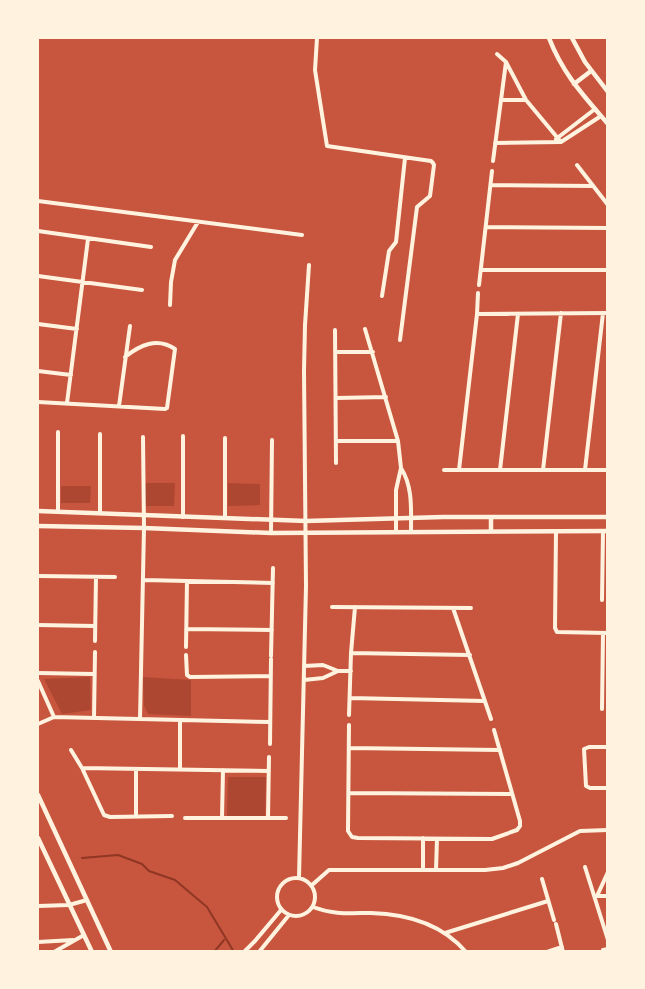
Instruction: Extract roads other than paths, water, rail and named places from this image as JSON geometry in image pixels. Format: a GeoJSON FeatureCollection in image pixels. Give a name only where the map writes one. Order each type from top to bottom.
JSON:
{"type":"FeatureCollection","features":[{"type":"Feature","properties":{"kind":"street"},"geometry":{"type":"LineString","coordinates":[[317,38],[315,70],[327,146],[433,162],[430,196],[417,207],[400,340]]}},
{"type":"Feature","properties":{"kind":"street"},"geometry":{"type":"LineString","coordinates":[[549,38],[556,55],[574,84],[608,124]]}},
{"type":"Feature","properties":{"kind":"street"},"geometry":{"type":"LineString","coordinates":[[572,38],[591,72],[608,92]]}},
{"type":"Feature","properties":{"kind":"street"},"geometry":{"type":"LineString","coordinates":[[497,54],[506,62],[526,100],[559,140]]}},
{"type":"Feature","properties":{"kind":"street"},"geometry":{"type":"LineString","coordinates":[[493,161],[506,62]]}},
{"type":"Feature","properties":{"kind":"street"},"geometry":{"type":"LineString","coordinates":[[574,84],[591,72]]}},
{"type":"Feature","properties":{"kind":"street"},"geometry":{"type":"LineString","coordinates":[[501,100],[526,100]]}},
{"type":"Feature","properties":{"kind":"street"},"geometry":{"type":"LineString","coordinates":[[559,140],[595,109]]}},
{"type":"Feature","properties":{"kind":"street"},"geometry":{"type":"LineString","coordinates":[[495,142],[553,143],[601,116]]}},
{"type":"Feature","properties":{"kind":"street"},"geometry":{"type":"LineString","coordinates":[[382,296],[389,251],[396,242],[405,158]]}},
{"type":"Feature","properties":{"kind":"street"},"geometry":{"type":"LineString","coordinates":[[577,165],[608,205]]}},
{"type":"Feature","properties":{"kind":"street"},"geometry":{"type":"LineString","coordinates":[[479,285],[492,171]]}},
{"type":"Feature","properties":{"kind":"street"},"geometry":{"type":"LineString","coordinates":[[491,185],[593,186]]}},
{"type":"Feature","properties":{"kind":"street"},"geometry":{"type":"LineString","coordinates":[[38,202],[302,235]]}},
{"type":"Feature","properties":{"kind":"street"},"geometry":{"type":"LineString","coordinates":[[170,305],[171,282],[176,260],[198,222]]}},
{"type":"Feature","properties":{"kind":"street"},"geometry":{"type":"LineString","coordinates":[[486,227],[608,228]]}},
{"type":"Feature","properties":{"kind":"street"},"geometry":{"type":"LineString","coordinates":[[38,231],[151,247]]}},
{"type":"Feature","properties":{"kind":"street"},"geometry":{"type":"LineString","coordinates":[[68,403],[88,239]]}},
{"type":"Feature","properties":{"kind":"street"},"geometry":{"type":"LineString","coordinates":[[299,878],[306,533],[305,334],[309,264]]}},
{"type":"Feature","properties":{"kind":"street"},"geometry":{"type":"LineString","coordinates":[[481,270],[608,270]]}},
{"type":"Feature","properties":{"kind":"street"},"geometry":{"type":"LineString","coordinates":[[38,276],[142,290]]}},
{"type":"Feature","properties":{"kind":"street"},"geometry":{"type":"LineString","coordinates":[[459,470],[478,293]]}},
{"type":"Feature","properties":{"kind":"street"},"geometry":{"type":"LineString","coordinates":[[543,470],[560,313]]}},
{"type":"Feature","properties":{"kind":"street"},"geometry":{"type":"LineString","coordinates":[[477,314],[605,313],[601,331],[585,470]]}},
{"type":"Feature","properties":{"kind":"street"},"geometry":{"type":"LineString","coordinates":[[500,470],[518,314]]}},
{"type":"Feature","properties":{"kind":"street"},"geometry":{"type":"LineString","coordinates":[[38,324],[77,329]]}},
{"type":"Feature","properties":{"kind":"street"},"geometry":{"type":"LineString","coordinates":[[119,406],[130,326]]}},
{"type":"Feature","properties":{"kind":"street"},"geometry":{"type":"LineString","coordinates":[[365,329],[398,442],[401,468],[396,490],[396,532]]}},
{"type":"Feature","properties":{"kind":"street"},"geometry":{"type":"LineString","coordinates":[[335,330],[336,463]]}},
{"type":"Feature","properties":{"kind":"street"},"geometry":{"type":"LineString","coordinates":[[601,331],[608,331]]}},
{"type":"Feature","properties":{"kind":"street"},"geometry":{"type":"LineString","coordinates":[[38,402],[167,408],[175,349],[170,346],[150,343],[138,347],[125,357]]}},
{"type":"Feature","properties":{"kind":"street"},"geometry":{"type":"LineString","coordinates":[[335,352],[373,352]]}},
{"type":"Feature","properties":{"kind":"street"},"geometry":{"type":"LineString","coordinates":[[38,371],[71,375]]}},
{"type":"Feature","properties":{"kind":"street"},"geometry":{"type":"LineString","coordinates":[[336,398],[386,397]]}},
{"type":"Feature","properties":{"kind":"street"},"geometry":{"type":"LineString","coordinates":[[58,432],[58,511]]}},
{"type":"Feature","properties":{"kind":"street"},"geometry":{"type":"LineString","coordinates":[[100,434],[100,514]]}},
{"type":"Feature","properties":{"kind":"street"},"geometry":{"type":"LineString","coordinates":[[183,436],[183,517]]}},
{"type":"Feature","properties":{"kind":"street"},"geometry":{"type":"LineString","coordinates":[[140,719],[144,528],[143,437]]}},
{"type":"Feature","properties":{"kind":"street"},"geometry":{"type":"LineString","coordinates":[[225,438],[225,518]]}},
{"type":"Feature","properties":{"kind":"street"},"geometry":{"type":"LineString","coordinates":[[271,533],[272,440]]}},
{"type":"Feature","properties":{"kind":"street"},"geometry":{"type":"LineString","coordinates":[[336,441],[398,442]]}},
{"type":"Feature","properties":{"kind":"street"},"geometry":{"type":"LineString","coordinates":[[401,468],[410,490],[411,532]]}},
{"type":"Feature","properties":{"kind":"street"},"geometry":{"type":"LineString","coordinates":[[444,470],[608,470]]}},
{"type":"Feature","properties":{"kind":"street"},"geometry":{"type":"LineString","coordinates":[[38,511],[306,520],[608,517]]}},
{"type":"Feature","properties":{"kind":"street"},"geometry":{"type":"LineString","coordinates":[[491,517],[491,530]]}},
{"type":"Feature","properties":{"kind":"street"},"geometry":{"type":"LineString","coordinates":[[38,526],[271,533],[491,530],[605,531],[602,600]]}},
{"type":"Feature","properties":{"kind":"street"},"geometry":{"type":"LineString","coordinates":[[556,531],[556,632],[605,633],[602,709]]}},
{"type":"Feature","properties":{"kind":"street"},"geometry":{"type":"LineString","coordinates":[[270,744],[273,568]]}},
{"type":"Feature","properties":{"kind":"street"},"geometry":{"type":"LineString","coordinates":[[38,576],[115,577]]}},
{"type":"Feature","properties":{"kind":"street"},"geometry":{"type":"LineString","coordinates":[[94,641],[96,577]]}},
{"type":"Feature","properties":{"kind":"street"},"geometry":{"type":"LineString","coordinates":[[143,580],[273,583]]}},
{"type":"Feature","properties":{"kind":"street"},"geometry":{"type":"LineString","coordinates":[[186,581],[186,647]]}},
{"type":"Feature","properties":{"kind":"street"},"geometry":{"type":"LineString","coordinates":[[332,607],[471,608]]}},
{"type":"Feature","properties":{"kind":"street"},"geometry":{"type":"LineString","coordinates":[[349,715],[355,607]]}},
{"type":"Feature","properties":{"kind":"street"},"geometry":{"type":"LineString","coordinates":[[453,608],[491,719]]}},
{"type":"Feature","properties":{"kind":"street"},"geometry":{"type":"LineString","coordinates":[[38,625],[95,626]]}},
{"type":"Feature","properties":{"kind":"street"},"geometry":{"type":"LineString","coordinates":[[186,629],[272,630]]}},
{"type":"Feature","properties":{"kind":"street"},"geometry":{"type":"LineString","coordinates":[[94,718],[95,652]]}},
{"type":"Feature","properties":{"kind":"street"},"geometry":{"type":"LineString","coordinates":[[351,653],[470,655]]}},
{"type":"Feature","properties":{"kind":"street"},"geometry":{"type":"LineString","coordinates":[[186,655],[186,672],[190,677],[271,676]]}},
{"type":"Feature","properties":{"kind":"street"},"geometry":{"type":"LineString","coordinates":[[304,666],[323,665],[338,671],[350,671]]}},
{"type":"Feature","properties":{"kind":"street"},"geometry":{"type":"LineString","coordinates":[[304,680],[323,678],[338,671]]}},
{"type":"Feature","properties":{"kind":"street"},"geometry":{"type":"LineString","coordinates":[[38,673],[94,674]]}},
{"type":"Feature","properties":{"kind":"street"},"geometry":{"type":"LineString","coordinates":[[38,681],[54,718]]}},
{"type":"Feature","properties":{"kind":"street"},"geometry":{"type":"LineString","coordinates":[[350,698],[485,701]]}},
{"type":"Feature","properties":{"kind":"street"},"geometry":{"type":"LineString","coordinates":[[38,724],[54,718],[270,722]]}},
{"type":"Feature","properties":{"kind":"street"},"geometry":{"type":"LineString","coordinates":[[180,720],[180,770]]}},
{"type":"Feature","properties":{"kind":"street"},"geometry":{"type":"LineString","coordinates":[[349,725],[348,831],[352,837],[358,838],[492,839],[517,830],[520,826],[520,821],[494,730]]}},
{"type":"Feature","properties":{"kind":"street"},"geometry":{"type":"LineString","coordinates":[[608,747],[589,747],[584,749],[586,786],[590,788],[608,788]]}},
{"type":"Feature","properties":{"kind":"street"},"geometry":{"type":"LineString","coordinates":[[349,748],[500,750]]}},
{"type":"Feature","properties":{"kind":"street"},"geometry":{"type":"LineString","coordinates":[[71,750],[82,768],[104,815],[110,817],[172,816]]}},
{"type":"Feature","properties":{"kind":"street"},"geometry":{"type":"LineString","coordinates":[[268,818],[269,757]]}},
{"type":"Feature","properties":{"kind":"street"},"geometry":{"type":"LineString","coordinates":[[82,768],[269,771]]}},
{"type":"Feature","properties":{"kind":"street"},"geometry":{"type":"LineString","coordinates":[[136,769],[136,817]]}},
{"type":"Feature","properties":{"kind":"street"},"geometry":{"type":"LineString","coordinates":[[222,818],[223,770]]}},
{"type":"Feature","properties":{"kind":"street"},"geometry":{"type":"LineString","coordinates":[[349,793],[512,794]]}},
{"type":"Feature","properties":{"kind":"street"},"geometry":{"type":"LineString","coordinates":[[38,794],[111,952]]}},
{"type":"Feature","properties":{"kind":"street"},"geometry":{"type":"LineString","coordinates":[[185,818],[286,818]]}},
{"type":"Feature","properties":{"kind":"street"},"geometry":{"type":"LineString","coordinates":[[312,885],[329,870],[486,870],[503,868],[518,863],[580,831],[608,830]]}},
{"type":"Feature","properties":{"kind":"street"},"geometry":{"type":"LineString","coordinates":[[38,838],[92,952]]}},
{"type":"Feature","properties":{"kind":"street"},"geometry":{"type":"LineString","coordinates":[[423,838],[423,870]]}},
{"type":"Feature","properties":{"kind":"street"},"geometry":{"type":"LineString","coordinates":[[436,839],[436,870]]}},
{"type":"Feature","properties":{"kind":"street"},"geometry":{"type":"LineString","coordinates":[[585,867],[596,896],[608,940]]}},
{"type":"Feature","properties":{"kind":"street"},"geometry":{"type":"LineString","coordinates":[[596,896],[607,874]]}},
{"type":"Feature","properties":{"kind":"street"},"geometry":{"type":"LineString","coordinates":[[299,878],[312,885],[316,898],[313,907],[302,916],[289,915],[281,910],[277,901],[279,888],[290,879],[299,878]]}},
{"type":"Feature","properties":{"kind":"street"},"geometry":{"type":"LineString","coordinates":[[542,879],[563,949],[546,952]]}},
{"type":"Feature","properties":{"kind":"street"},"geometry":{"type":"LineString","coordinates":[[596,896],[608,896]]}},
{"type":"Feature","properties":{"kind":"street"},"geometry":{"type":"LineString","coordinates":[[38,906],[69,905],[87,900]]}},
{"type":"Feature","properties":{"kind":"street"},"geometry":{"type":"LineString","coordinates":[[445,933],[548,901]]}},
{"type":"Feature","properties":{"kind":"street"},"geometry":{"type":"LineString","coordinates":[[313,907],[331,913],[394,914],[416,919],[445,933],[466,952]]}},
{"type":"Feature","properties":{"kind":"street"},"geometry":{"type":"LineString","coordinates":[[244,952],[281,910]]}},
{"type":"Feature","properties":{"kind":"street"},"geometry":{"type":"LineString","coordinates":[[259,952],[289,915]]}},
{"type":"Feature","properties":{"kind":"street"},"geometry":{"type":"LineString","coordinates":[[54,952],[72,940],[84,935]]}},
{"type":"Feature","properties":{"kind":"street"},"geometry":{"type":"LineString","coordinates":[[38,942],[72,940]]}},
{"type":"Feature","properties":{"kind":"waterway"},"geometry":{"type":"LineString","coordinates":[[82,858],[118,855],[142,864],[149,871],[175,880],[207,907],[234,952]]}},
{"type":"Feature","properties":{"kind":"waterway"},"geometry":{"type":"LineString","coordinates":[[214,952],[224,940]]}}]}
